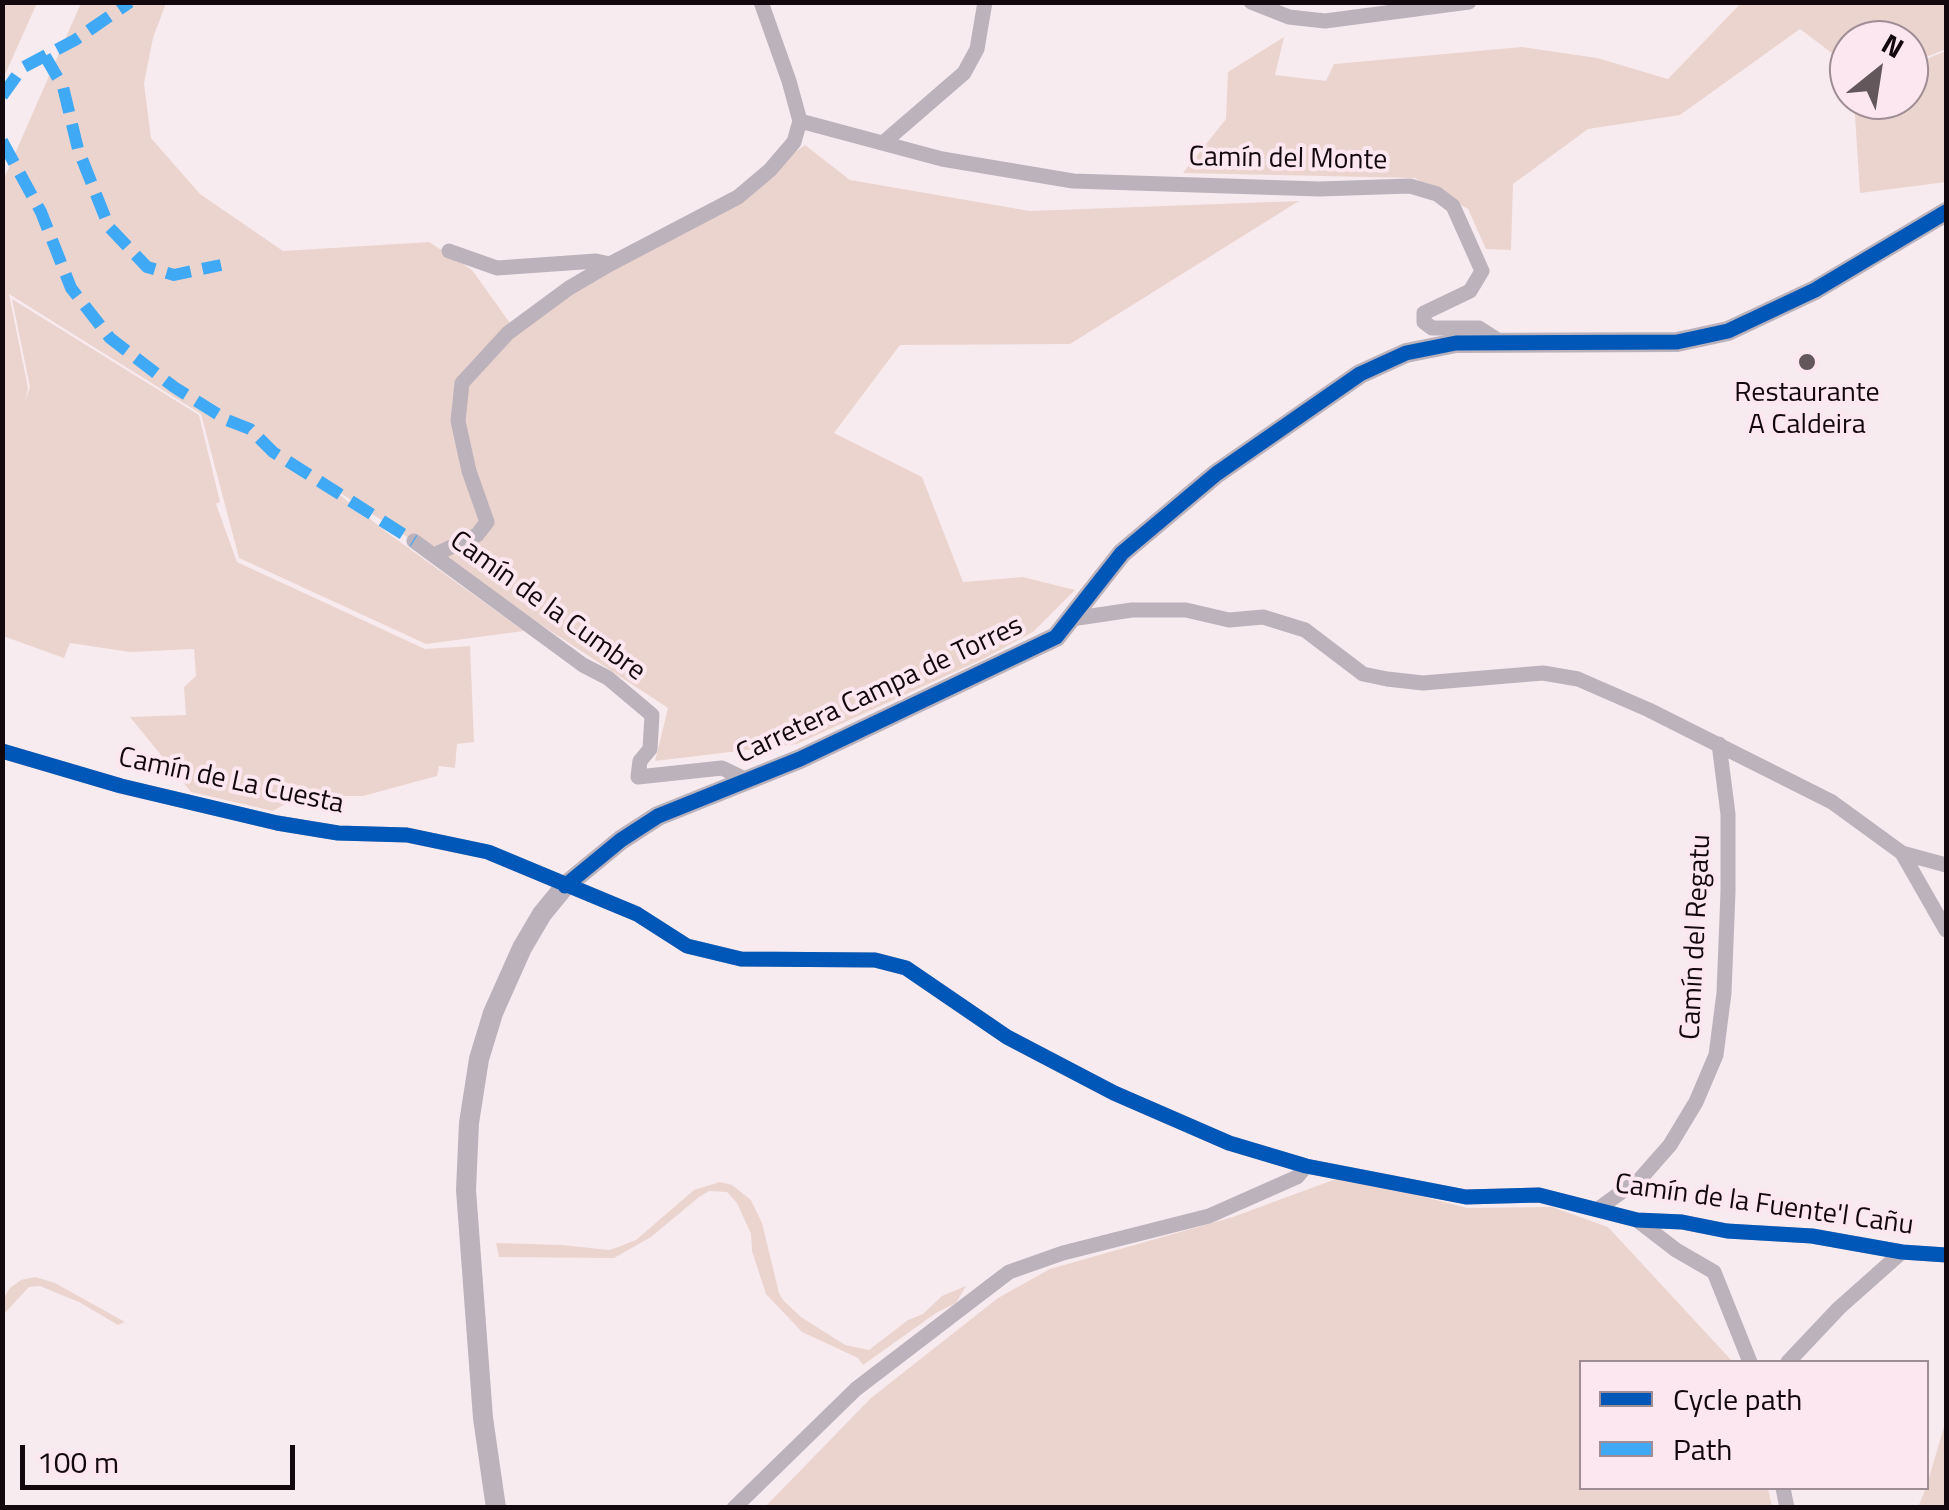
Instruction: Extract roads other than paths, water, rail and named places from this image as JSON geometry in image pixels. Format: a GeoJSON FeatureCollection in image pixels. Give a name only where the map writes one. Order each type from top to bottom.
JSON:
{"type":"FeatureCollection","features":[{"type":"Feature","properties":{"kind":"street"},"geometry":{"type":"LineString","coordinates":[[434,555],[477,534],[487,522],[458,421],[462,384],[508,333],[569,288],[738,197],[770,170],[794,142],[800,121],[761,2]]}},
{"type":"Feature","properties":{"kind":"street"},"geometry":{"type":"LineString","coordinates":[[800,121],[883,143],[964,73],[977,49],[985,2]]}},
{"type":"Feature","properties":{"kind":"street"},"geometry":{"type":"LineString","coordinates":[[1251,2],[1289,17],[1326,22],[1469,2]]}},
{"type":"Feature","properties":{"kind":"street","name":"Camín del Monte"},"geometry":{"type":"LineString","coordinates":[[883,143],[942,159],[1073,181],[1318,189],[1410,186],[1437,194],[1459,215],[1482,270],[1470,291],[1424,313],[1424,322],[1432,328],[1479,328],[1501,342]]}},
{"type":"Feature","properties":{"kind":"street","name":"Carretera Campa de Torres"},"geometry":{"type":"LineString","coordinates":[[496,1508],[483,1418],[468,1209],[469,1123],[479,1058],[493,1014],[522,948],[564,886],[658,816],[747,780],[1056,637],[1122,553],[1216,474],[1360,374],[1406,353],[1456,343],[1677,342],[1728,331],[1816,290],[1946,212]]}},
{"type":"Feature","properties":{"kind":"street"},"geometry":{"type":"LineString","coordinates":[[448,252],[496,268],[596,260],[610,264]]}},
{"type":"Feature","properties":{"kind":"street","name":"Camín de la Cumbre"},"geometry":{"type":"LineString","coordinates":[[414,540],[583,665],[608,678],[652,716],[650,749],[640,761],[638,777],[722,768],[747,780]]}},
{"type":"Feature","properties":{"kind":"street"},"geometry":{"type":"LineString","coordinates":[[1071,619],[1132,610],[1186,610],[1230,620],[1263,617],[1304,630],[1363,674],[1423,684],[1542,673],[1578,679],[1832,802],[1902,854],[1946,865]]}},
{"type":"Feature","properties":{"kind":"street","name":"Camín del Regatu"},"geometry":{"type":"LineString","coordinates":[[1598,1209],[1640,1178],[1670,1145],[1696,1102],[1716,1055],[1724,993],[1728,892],[1728,814],[1719,744]]}},
{"type":"Feature","properties":{"kind":"street","name":"Camín de La Cuesta"},"geometry":{"type":"LineString","coordinates":[[2,751],[121,786],[277,823],[338,833],[407,835],[488,852],[564,886]]}},
{"type":"Feature","properties":{"kind":"street"},"geometry":{"type":"LineString","coordinates":[[1902,854],[1946,930]]}},
{"type":"Feature","properties":{"kind":"street","name":"Camín de la Fuente'l Cañu"},"geometry":{"type":"LineString","coordinates":[[564,886],[637,914],[687,946],[741,959],[875,960],[906,968],[1007,1038],[1114,1092],[1228,1143],[1306,1166],[1466,1196],[1539,1195],[1638,1220],[1682,1222],[1727,1232],[1812,1236],[1946,1256]]}},
{"type":"Feature","properties":{"kind":"street"},"geometry":{"type":"LineString","coordinates":[[734,1508],[856,1390],[1009,1272],[1063,1252],[1210,1216],[1297,1177],[1306,1166]]}},
{"type":"Feature","properties":{"kind":"street"},"geometry":{"type":"LineString","coordinates":[[1638,1220],[1676,1250],[1714,1272],[1749,1360]]}},
{"type":"Feature","properties":{"kind":"street"},"geometry":{"type":"LineString","coordinates":[[1790,1360],[1839,1308],[1902,1252]]}},
{"type":"Feature","properties":{"kind":"place","name":"Restaurante A Caldeira"},"geometry":{"type":"Point","coordinates":[1807,362]}}]}
